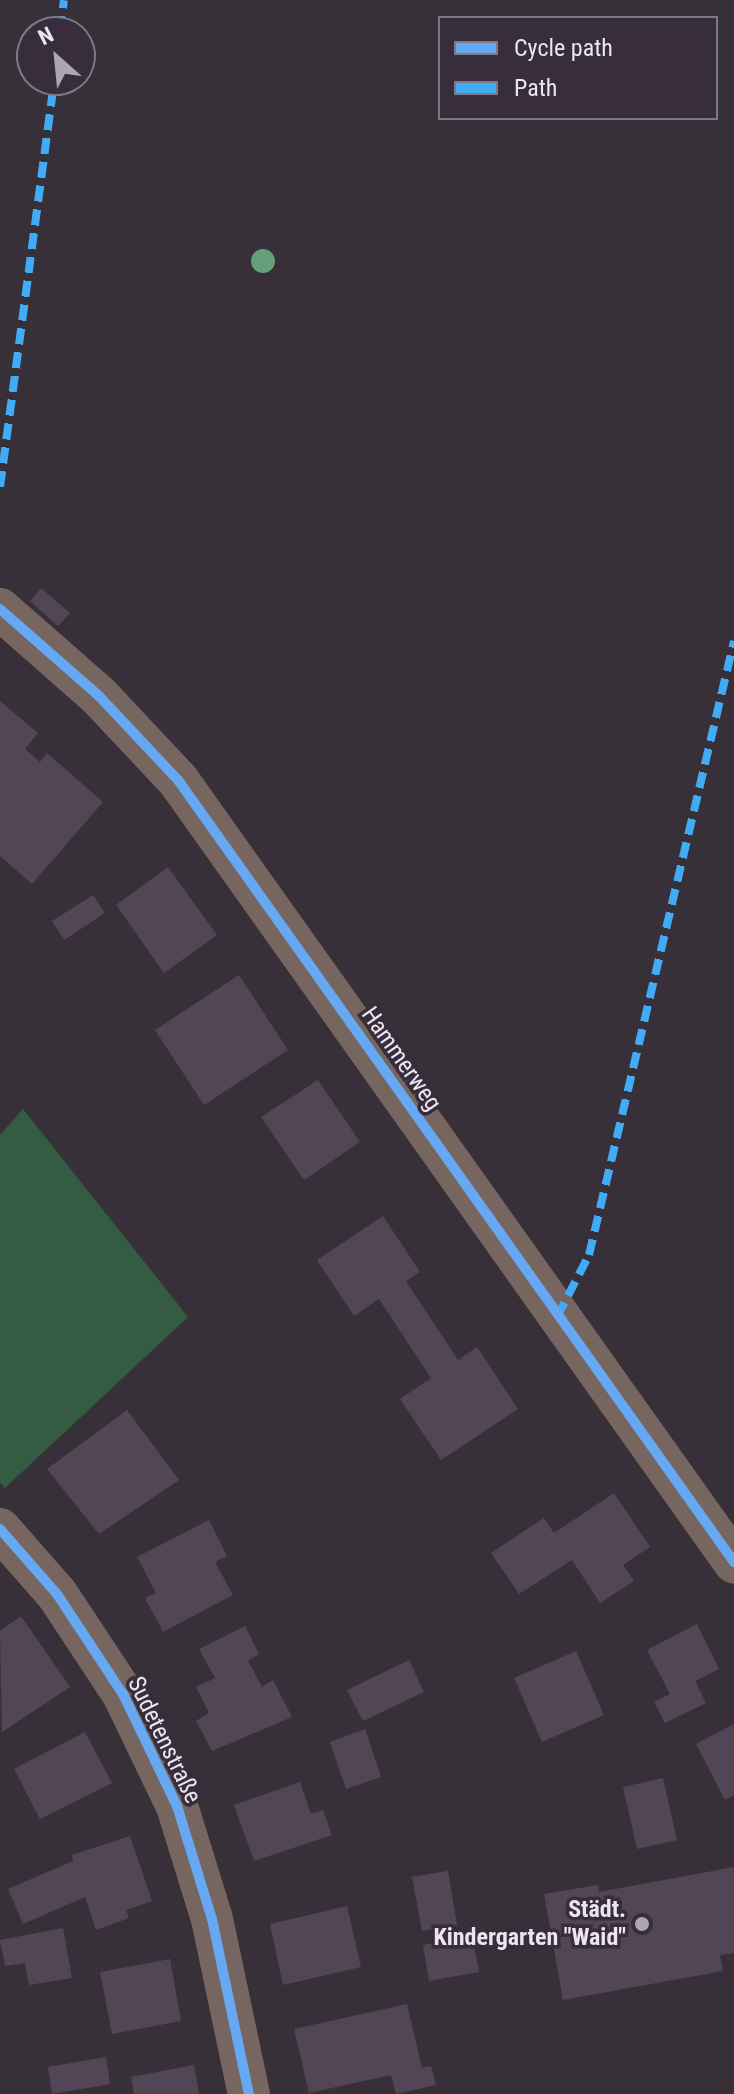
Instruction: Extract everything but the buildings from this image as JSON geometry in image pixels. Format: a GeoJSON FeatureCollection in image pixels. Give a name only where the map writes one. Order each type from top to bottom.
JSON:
{"type":"FeatureCollection","features":[{"type":"Feature","properties":{"kind":"street","name":"Hammerweg"},"geometry":{"type":"LineString","coordinates":[[0,609],[99,696],[178,780],[734,1562]]}},
{"type":"Feature","properties":{"kind":"street","name":"Sudetenstraße"},"geometry":{"type":"LineString","coordinates":[[0,1529],[57,1594],[123,1694],[177,1806],[212,1919],[249,2094]]}},
{"type":"Feature","properties":{"kind":"green space"},"geometry":{"type":"Polygon","coordinates":[[[23,1109],[188,1317],[5,1488],[0,1483],[0,1135],[23,1109]]]}},
{"type":"Feature","properties":{"kind":"marked path"},"geometry":{"type":"LineString","coordinates":[[62,16],[64,0]]}},
{"type":"Feature","properties":{"kind":"marked path"},"geometry":{"type":"LineString","coordinates":[[0,487],[52,96]]}},
{"type":"Feature","properties":{"kind":"marked path"},"geometry":{"type":"LineString","coordinates":[[557,1317],[589,1255],[734,641]]}},
{"type":"Feature","properties":{"kind":"cycle path"},"geometry":{"type":"LineString","coordinates":[[0,609],[99,696],[178,780],[734,1562]]}},
{"type":"Feature","properties":{"kind":"cycle path"},"geometry":{"type":"LineString","coordinates":[[0,1529],[57,1594],[123,1694],[177,1806],[212,1919],[249,2094]]}},
{"type":"Feature","properties":{"kind":"place","name":"Städt. Kindergarten \"Waid\""},"geometry":{"type":"Point","coordinates":[642,1924]}}]}
